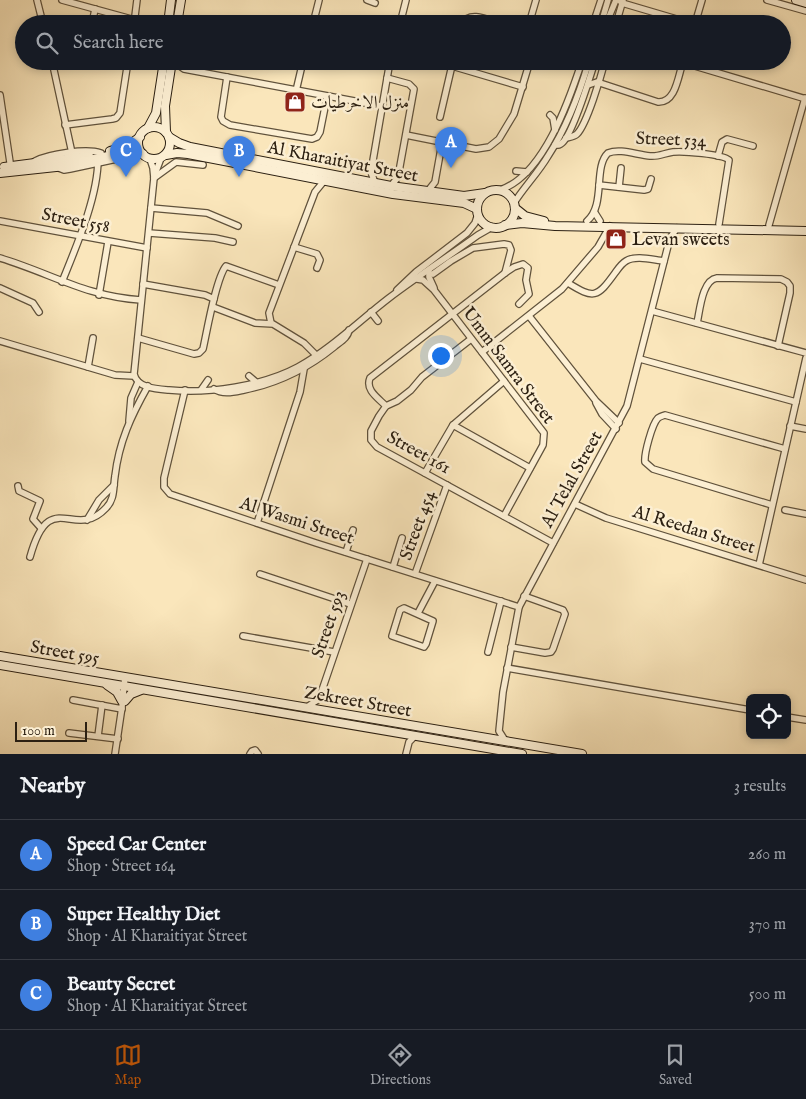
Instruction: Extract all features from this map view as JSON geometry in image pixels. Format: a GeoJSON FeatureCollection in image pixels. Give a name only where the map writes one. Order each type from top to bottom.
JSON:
{"type":"FeatureCollection","features":[{"type":"Feature","properties":{"kind":"street"},"geometry":{"type":"LineString","coordinates":[[38,0],[41,15]]}},
{"type":"Feature","properties":{"kind":"street"},"geometry":{"type":"LineString","coordinates":[[62,0],[113,15]]}},
{"type":"Feature","properties":{"kind":"street"},"geometry":{"type":"LineString","coordinates":[[135,15],[138,0]]}},
{"type":"Feature","properties":{"kind":"street"},"geometry":{"type":"LineString","coordinates":[[170,15],[172,0]]}},
{"type":"Feature","properties":{"kind":"street"},"geometry":{"type":"LineString","coordinates":[[179,15],[181,0]]}},
{"type":"Feature","properties":{"kind":"street"},"geometry":{"type":"LineString","coordinates":[[315,15],[318,0]]}},
{"type":"Feature","properties":{"kind":"street"},"geometry":{"type":"LineString","coordinates":[[367,0],[376,2]]}},
{"type":"Feature","properties":{"kind":"street"},"geometry":{"type":"LineString","coordinates":[[402,15],[406,0]]}},
{"type":"Feature","properties":{"kind":"street"},"geometry":{"type":"LineString","coordinates":[[532,15],[536,0]]}},
{"type":"Feature","properties":{"kind":"street"},"geometry":{"type":"LineString","coordinates":[[596,15],[601,0]]}},
{"type":"Feature","properties":{"kind":"street"},"geometry":{"type":"LineString","coordinates":[[604,15],[608,0]]}},
{"type":"Feature","properties":{"kind":"street"},"geometry":{"type":"LineString","coordinates":[[698,15],[702,0]]}},
{"type":"Feature","properties":{"kind":"street"},"geometry":{"type":"LineString","coordinates":[[767,0],[806,11]]}},
{"type":"Feature","properties":{"kind":"street"},"geometry":{"type":"LineString","coordinates":[[796,0],[806,3]]}},
{"type":"Feature","properties":{"kind":"street"},"geometry":{"type":"LineString","coordinates":[[620,2],[663,15]]}},
{"type":"Feature","properties":{"kind":"street"},"geometry":{"type":"LineString","coordinates":[[612,15],[620,2]]}},
{"type":"Feature","properties":{"kind":"street"},"geometry":{"type":"LineString","coordinates":[[618,15],[620,2]]}},
{"type":"Feature","properties":{"kind":"street"},"geometry":{"type":"LineString","coordinates":[[94,15],[95,9]]}},
{"type":"Feature","properties":{"kind":"street"},"geometry":{"type":"LineString","coordinates":[[53,70],[72,153]]}},
{"type":"Feature","properties":{"kind":"street"},"geometry":{"type":"LineString","coordinates":[[65,124],[112,119],[118,116],[127,70]]}},
{"type":"Feature","properties":{"kind":"street"},"geometry":{"type":"LineString","coordinates":[[163,70],[156,114],[148,128],[143,132],[138,145],[153,168],[154,178],[134,376],[138,382],[174,391],[214,389],[256,382],[304,369],[346,338],[345,324]]}},
{"type":"Feature","properties":{"kind":"street"},"geometry":{"type":"LineString","coordinates":[[154,178],[163,156],[170,146],[165,106],[171,70]]}},
{"type":"Feature","properties":{"kind":"street"},"geometry":{"type":"LineString","coordinates":[[170,74],[181,70]]}},
{"type":"Feature","properties":{"kind":"street"},"geometry":{"type":"LineString","coordinates":[[189,70],[381,106]]}},
{"type":"Feature","properties":{"kind":"street"},"geometry":{"type":"LineString","coordinates":[[296,91],[301,70]]}},
{"type":"Feature","properties":{"kind":"street"},"geometry":{"type":"LineString","coordinates":[[375,183],[371,172],[388,70]]}},
{"type":"Feature","properties":{"kind":"street"},"geometry":{"type":"LineString","coordinates":[[440,117],[451,70]]}},
{"type":"Feature","properties":{"kind":"street"},"geometry":{"type":"LineString","coordinates":[[473,70],[523,87]]}},
{"type":"Feature","properties":{"kind":"street"},"geometry":{"type":"LineString","coordinates":[[406,135],[478,149],[493,145],[502,135],[514,114],[528,70]]}},
{"type":"Feature","properties":{"kind":"street"},"geometry":{"type":"LineString","coordinates":[[391,297],[412,275],[467,234],[475,223],[479,200],[485,194],[500,190],[517,182],[527,172],[555,130],[570,97],[579,70]]}},
{"type":"Feature","properties":{"kind":"street"},"geometry":{"type":"LineString","coordinates":[[505,225],[512,218],[515,206],[555,146],[572,112],[586,70]]}},
{"type":"Feature","properties":{"kind":"street"},"geometry":{"type":"LineString","coordinates":[[555,146],[562,144],[566,138],[592,70]]}},
{"type":"Feature","properties":{"kind":"street"},"geometry":{"type":"LineString","coordinates":[[566,138],[573,137],[580,130],[602,70]]}},
{"type":"Feature","properties":{"kind":"street"},"geometry":{"type":"LineString","coordinates":[[591,74],[598,82],[658,102],[664,102],[672,96],[678,70]]}},
{"type":"Feature","properties":{"kind":"street"},"geometry":{"type":"LineString","coordinates":[[708,70],[806,98],[769,225]]}},
{"type":"Feature","properties":{"kind":"street"},"geometry":{"type":"LineString","coordinates":[[227,77],[221,116],[223,121],[230,125],[312,140],[320,132],[327,97]]}},
{"type":"Feature","properties":{"kind":"street"},"geometry":{"type":"LineString","coordinates":[[387,78],[409,84],[413,87],[398,177],[391,186]]}},
{"type":"Feature","properties":{"kind":"street"},"geometry":{"type":"LineString","coordinates":[[588,85],[598,82]]}},
{"type":"Feature","properties":{"kind":"street"},"geometry":{"type":"LineString","coordinates":[[0,95],[11,169]]}},
{"type":"Feature","properties":{"kind":"street"},"geometry":{"type":"LineString","coordinates":[[550,115],[553,118],[555,130]]}},
{"type":"Feature","properties":{"kind":"street"},"geometry":{"type":"LineString","coordinates":[[148,128],[157,127],[168,135]]}},
{"type":"Feature","properties":{"kind":"street","name":"Al Kharaitiyat Street"},"geometry":{"type":"LineString","coordinates":[[168,135],[186,146],[242,161],[288,170],[427,192],[468,196],[485,194]]}},
{"type":"Feature","properties":{"kind":"street"},"geometry":{"type":"LineString","coordinates":[[30,164],[99,159],[140,138]]}},
{"type":"Feature","properties":{"kind":"street"},"geometry":{"type":"LineString","coordinates":[[718,156],[723,141],[727,139],[753,146]]}},
{"type":"Feature","properties":{"kind":"street"},"geometry":{"type":"LineString","coordinates":[[427,192],[435,182],[442,143]]}},
{"type":"Feature","properties":{"kind":"street"},"geometry":{"type":"LineString","coordinates":[[0,173],[44,158],[72,153],[92,151],[99,159],[96,179],[80,236],[62,282]]}},
{"type":"Feature","properties":{"kind":"street","name":"Street 534"},"geometry":{"type":"LineString","coordinates":[[595,213],[606,154],[613,151],[650,156],[678,152],[728,158],[730,162],[719,224]]}},
{"type":"Feature","properties":{"kind":"street"},"geometry":{"type":"LineString","coordinates":[[0,168],[56,167],[133,152],[146,156],[163,156]]}},
{"type":"Feature","properties":{"kind":"street","name":"Al Kharaitiyat Street"},"geometry":{"type":"LineString","coordinates":[[163,156],[181,153],[199,161],[242,161]]}},
{"type":"Feature","properties":{"kind":"street"},"geometry":{"type":"LineString","coordinates":[[154,178],[176,162],[199,161]]}},
{"type":"Feature","properties":{"kind":"street"},"geometry":{"type":"LineString","coordinates":[[619,187],[622,168]]}},
{"type":"Feature","properties":{"kind":"street","name":"Al Kharaitiyat Street"},"geometry":{"type":"LineString","coordinates":[[288,170],[310,179],[393,194],[464,203],[478,211]]}},
{"type":"Feature","properties":{"kind":"street"},"geometry":{"type":"LineString","coordinates":[[516,171],[527,172]]}},
{"type":"Feature","properties":{"kind":"street"},"geometry":{"type":"LineString","coordinates":[[362,181],[371,172]]}},
{"type":"Feature","properties":{"kind":"street"},"geometry":{"type":"LineString","coordinates":[[398,177],[403,188]]}},
{"type":"Feature","properties":{"kind":"street"},"geometry":{"type":"LineString","coordinates":[[310,179],[315,192]]}},
{"type":"Feature","properties":{"kind":"street"},"geometry":{"type":"LineString","coordinates":[[599,185],[645,190],[649,187],[651,179]]}},
{"type":"Feature","properties":{"kind":"street"},"geometry":{"type":"LineString","coordinates":[[271,323],[270,313],[279,285],[315,192],[324,181]]}},
{"type":"Feature","properties":{"kind":"street"},"geometry":{"type":"LineString","coordinates":[[435,182],[440,193]]}},
{"type":"Feature","properties":{"kind":"street"},"geometry":{"type":"LineString","coordinates":[[500,190],[510,196],[515,206],[524,216],[539,220],[587,221],[610,226],[806,231]]}},
{"type":"Feature","properties":{"kind":"street"},"geometry":{"type":"LineString","coordinates":[[151,208],[207,213],[238,226]]}},
{"type":"Feature","properties":{"kind":"street"},"geometry":{"type":"LineString","coordinates":[[478,211],[482,221],[492,227]]}},
{"type":"Feature","properties":{"kind":"street"},"geometry":{"type":"LineString","coordinates":[[587,221],[595,213],[602,238]]}},
{"type":"Feature","properties":{"kind":"street","name":"Street 558"},"geometry":{"type":"LineString","coordinates":[[0,221],[147,248]]}},
{"type":"Feature","properties":{"kind":"street"},"geometry":{"type":"LineString","coordinates":[[214,389],[223,393],[244,390],[272,383],[295,371],[391,297],[440,266],[492,227],[522,224],[555,226],[719,224],[806,226]]}},
{"type":"Feature","properties":{"kind":"street"},"geometry":{"type":"LineString","coordinates":[[482,352],[568,283],[598,247],[610,226]]}},
{"type":"Feature","properties":{"kind":"street"},"geometry":{"type":"LineString","coordinates":[[665,228],[670,238]]}},
{"type":"Feature","properties":{"kind":"street"},"geometry":{"type":"LineString","coordinates":[[670,238],[677,228]]}},
{"type":"Feature","properties":{"kind":"street"},"geometry":{"type":"LineString","coordinates":[[148,233],[215,238],[233,242]]}},
{"type":"Feature","properties":{"kind":"street","name":"Al Telal Street"},"geometry":{"type":"LineString","coordinates":[[499,731],[507,668],[519,607],[616,429],[629,401],[670,238]]}},
{"type":"Feature","properties":{"kind":"street"},"geometry":{"type":"LineString","coordinates":[[99,295],[108,242]]}},
{"type":"Feature","properties":{"kind":"street"},"geometry":{"type":"LineString","coordinates":[[464,249],[504,244],[508,246],[511,252],[505,273]]}},
{"type":"Feature","properties":{"kind":"street"},"geometry":{"type":"LineString","coordinates":[[294,247],[317,254],[320,260],[317,268]]}},
{"type":"Feature","properties":{"kind":"street"},"geometry":{"type":"LineString","coordinates":[[0,258],[99,295],[141,300]]}},
{"type":"Feature","properties":{"kind":"street"},"geometry":{"type":"LineString","coordinates":[[568,283],[589,294],[595,294],[601,290],[618,268],[628,260],[664,261]]}},
{"type":"Feature","properties":{"kind":"street"},"geometry":{"type":"LineString","coordinates":[[386,406],[370,389],[368,384],[370,378],[505,273],[523,264],[527,266],[526,280],[530,294],[519,304]]}},
{"type":"Feature","properties":{"kind":"street"},"geometry":{"type":"LineString","coordinates":[[138,338],[198,354],[203,349],[214,300],[224,269],[228,266],[279,285]]}},
{"type":"Feature","properties":{"kind":"street","name":"Umm Samra Street"},"geometry":{"type":"LineString","coordinates":[[431,272],[429,277],[434,290]]}},
{"type":"Feature","properties":{"kind":"street","name":"Umm Samra Street"},"geometry":{"type":"LineString","coordinates":[[417,279],[424,280],[453,313],[544,433],[543,445],[504,516]]}},
{"type":"Feature","properties":{"kind":"street"},"geometry":{"type":"LineString","coordinates":[[697,323],[706,286],[711,279],[781,279],[789,284],[790,291],[778,346]]}},
{"type":"Feature","properties":{"kind":"street"},"geometry":{"type":"LineString","coordinates":[[143,284],[205,296],[214,300]]}},
{"type":"Feature","properties":{"kind":"street"},"geometry":{"type":"LineString","coordinates":[[0,288],[33,303],[39,312]]}},
{"type":"Feature","properties":{"kind":"street"},"geometry":{"type":"LineString","coordinates":[[213,307],[255,323],[271,323],[304,343],[316,355]]}},
{"type":"Feature","properties":{"kind":"street"},"geometry":{"type":"LineString","coordinates":[[652,311],[806,354]]}},
{"type":"Feature","properties":{"kind":"street"},"geometry":{"type":"LineString","coordinates":[[371,312],[378,321]]}},
{"type":"Feature","properties":{"kind":"street"},"geometry":{"type":"LineString","coordinates":[[529,316],[596,402],[619,423]]}},
{"type":"Feature","properties":{"kind":"street"},"geometry":{"type":"LineString","coordinates":[[88,368],[92,338]]}},
{"type":"Feature","properties":{"kind":"street","name":"Street 161"},"geometry":{"type":"LineString","coordinates":[[471,339],[420,379],[404,395],[386,406],[371,431],[370,437],[372,443],[504,516]]}},
{"type":"Feature","properties":{"kind":"street"},"geometry":{"type":"LineString","coordinates":[[0,341],[88,368],[120,376],[134,376]]}},
{"type":"Feature","properties":{"kind":"street"},"geometry":{"type":"LineString","coordinates":[[759,565],[806,358]]}},
{"type":"Feature","properties":{"kind":"street"},"geometry":{"type":"LineString","coordinates":[[640,359],[796,402]]}},
{"type":"Feature","properties":{"kind":"street"},"geometry":{"type":"LineString","coordinates":[[257,523],[300,392],[304,369]]}},
{"type":"Feature","properties":{"kind":"street"},"geometry":{"type":"LineString","coordinates":[[295,371],[302,378]]}},
{"type":"Feature","properties":{"kind":"street"},"geometry":{"type":"LineString","coordinates":[[249,376],[256,382]]}},
{"type":"Feature","properties":{"kind":"street"},"geometry":{"type":"LineString","coordinates":[[201,390],[208,380]]}},
{"type":"Feature","properties":{"kind":"street"},"geometry":{"type":"LineString","coordinates":[[425,473],[453,425],[461,416],[504,381]]}},
{"type":"Feature","properties":{"kind":"street"},"geometry":{"type":"LineString","coordinates":[[129,423],[130,398],[138,382]]}},
{"type":"Feature","properties":{"kind":"street"},"geometry":{"type":"LineString","coordinates":[[173,383],[174,391]]}},
{"type":"Feature","properties":{"kind":"street"},"geometry":{"type":"LineString","coordinates":[[30,557],[41,528],[50,521],[58,517],[78,521],[87,520],[108,507],[113,495],[119,448],[129,423],[148,386]]}},
{"type":"Feature","properties":{"kind":"street","name":"Al Wasmi Street"},"geometry":{"type":"LineString","coordinates":[[186,390],[164,478],[166,490],[175,497],[519,607]]}},
{"type":"Feature","properties":{"kind":"street"},"geometry":{"type":"LineString","coordinates":[[596,402],[602,414],[616,429]]}},
{"type":"Feature","properties":{"kind":"street"},"geometry":{"type":"LineString","coordinates":[[772,505],[650,468],[645,462],[645,454],[656,420],[661,416],[667,415],[785,449]]}},
{"type":"Feature","properties":{"kind":"street"},"geometry":{"type":"LineString","coordinates":[[453,425],[530,468]]}},
{"type":"Feature","properties":{"kind":"street"},"geometry":{"type":"LineString","coordinates":[[790,426],[806,429]]}},
{"type":"Feature","properties":{"kind":"street"},"geometry":{"type":"LineString","coordinates":[[87,520],[99,500],[114,485]]}},
{"type":"Feature","properties":{"kind":"street","name":"Street 454"},"geometry":{"type":"LineString","coordinates":[[415,574],[447,485]]}},
{"type":"Feature","properties":{"kind":"street"},"geometry":{"type":"LineString","coordinates":[[18,486],[20,491],[40,501],[33,519],[41,528]]}},
{"type":"Feature","properties":{"kind":"street","name":"Al Reedan Street"},"geometry":{"type":"LineString","coordinates":[[575,504],[606,518],[806,580]]}},
{"type":"Feature","properties":{"kind":"street"},"geometry":{"type":"LineString","coordinates":[[786,510],[806,514]]}},
{"type":"Feature","properties":{"kind":"street"},"geometry":{"type":"LineString","coordinates":[[504,516],[553,543]]}},
{"type":"Feature","properties":{"kind":"street"},"geometry":{"type":"LineString","coordinates":[[346,552],[353,530]]}},
{"type":"Feature","properties":{"kind":"street"},"geometry":{"type":"LineString","coordinates":[[393,567],[402,538]]}},
{"type":"Feature","properties":{"kind":"street","name":"Street 593"},"geometry":{"type":"LineString","coordinates":[[319,699],[367,559]]}},
{"type":"Feature","properties":{"kind":"street"},"geometry":{"type":"LineString","coordinates":[[260,574],[350,604]]}},
{"type":"Feature","properties":{"kind":"street"},"geometry":{"type":"LineString","coordinates":[[418,613],[435,581]]}},
{"type":"Feature","properties":{"kind":"street"},"geometry":{"type":"LineString","coordinates":[[511,647],[545,653],[551,652],[565,614],[563,610],[524,596]]}},
{"type":"Feature","properties":{"kind":"street"},"geometry":{"type":"LineString","coordinates":[[488,652],[501,601]]}},
{"type":"Feature","properties":{"kind":"street"},"geometry":{"type":"LineString","coordinates":[[404,608],[418,613],[434,622],[425,646],[421,647],[392,636],[391,634],[401,609],[404,608]]}},
{"type":"Feature","properties":{"kind":"street"},"geometry":{"type":"LineString","coordinates":[[243,636],[334,652]]}},
{"type":"Feature","properties":{"kind":"street","name":"Street 595"},"geometry":{"type":"LineString","coordinates":[[0,656],[127,678]]}},
{"type":"Feature","properties":{"kind":"street","name":"Zekreet Street"},"geometry":{"type":"LineString","coordinates":[[0,665],[522,754]]}},
{"type":"Feature","properties":{"kind":"street"},"geometry":{"type":"LineString","coordinates":[[507,668],[746,709]]}},
{"type":"Feature","properties":{"kind":"street"},"geometry":{"type":"LineString","coordinates":[[115,754],[127,678]]}},
{"type":"Feature","properties":{"kind":"street","name":"Zekreet Street"},"geometry":{"type":"LineString","coordinates":[[127,678],[307,707],[489,740],[582,754]]}},
{"type":"Feature","properties":{"kind":"street"},"geometry":{"type":"LineString","coordinates":[[101,682],[115,690],[123,704]]}},
{"type":"Feature","properties":{"kind":"street"},"geometry":{"type":"LineString","coordinates":[[73,700],[102,705],[123,704],[131,694],[143,690]]}},
{"type":"Feature","properties":{"kind":"street"},"geometry":{"type":"LineString","coordinates":[[307,707],[319,699],[320,703],[329,711]]}},
{"type":"Feature","properties":{"kind":"street"},"geometry":{"type":"LineString","coordinates":[[98,736],[102,705]]}},
{"type":"Feature","properties":{"kind":"street"},"geometry":{"type":"LineString","coordinates":[[791,718],[806,720]]}},
{"type":"Feature","properties":{"kind":"street"},"geometry":{"type":"LineString","coordinates":[[489,740],[499,731],[506,742]]}},
{"type":"Feature","properties":{"kind":"street"},"geometry":{"type":"LineString","coordinates":[[69,733],[118,738]]}},
{"type":"Feature","properties":{"kind":"street"},"geometry":{"type":"LineString","coordinates":[[399,733],[408,746]]}},
{"type":"Feature","properties":{"kind":"street"},"geometry":{"type":"LineString","coordinates":[[406,754],[408,746],[415,736]]}},
{"type":"Feature","properties":{"kind":"street"},"geometry":{"type":"LineString","coordinates":[[250,754],[255,750],[258,754]]}},
{"type":"Feature","properties":{"kind":"place","name":"منزل الاخرطيات"},"geometry":{"type":"Point","coordinates":[295,102]}},
{"type":"Feature","properties":{"kind":"place","name":"Speed Car Center"},"geometry":{"type":"Point","coordinates":[451,168]}},
{"type":"Feature","properties":{"kind":"place","name":"Beauty Secret"},"geometry":{"type":"Point","coordinates":[126,177]}},
{"type":"Feature","properties":{"kind":"place","name":"Super Healthy Diet"},"geometry":{"type":"Point","coordinates":[239,177]}},
{"type":"Feature","properties":{"kind":"place","name":"Levan sweets"},"geometry":{"type":"Point","coordinates":[616,239]}}]}
